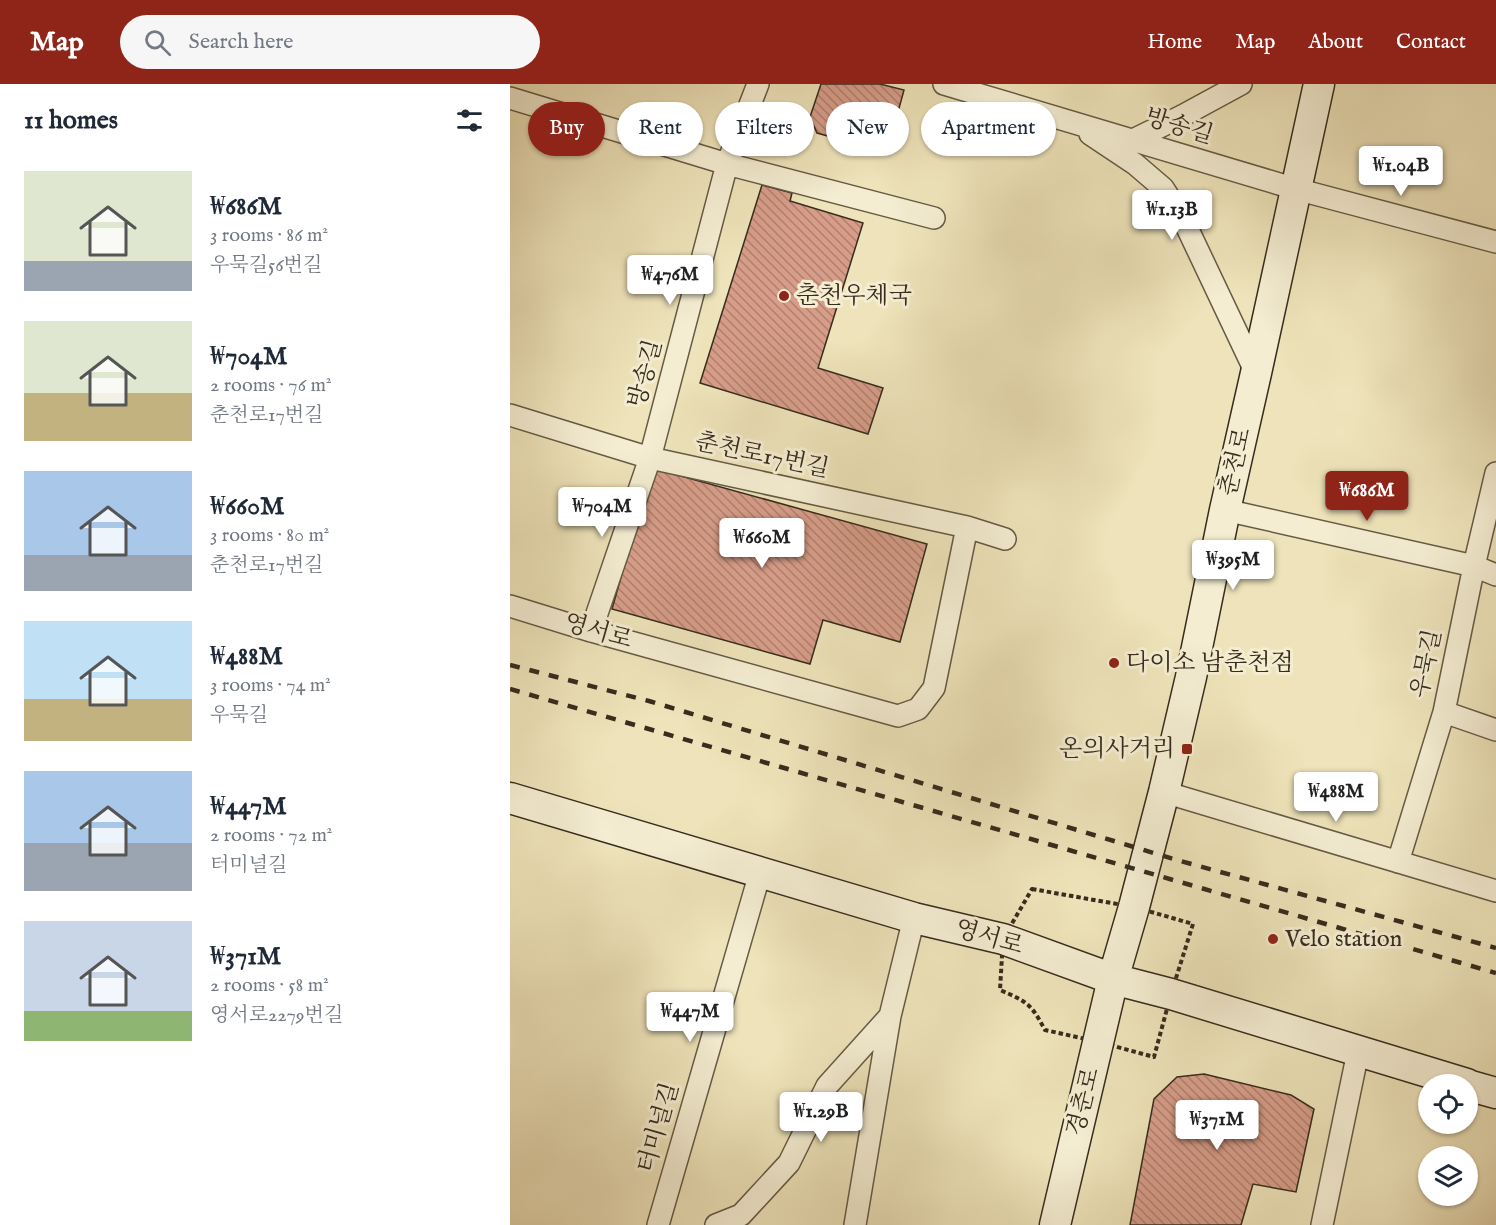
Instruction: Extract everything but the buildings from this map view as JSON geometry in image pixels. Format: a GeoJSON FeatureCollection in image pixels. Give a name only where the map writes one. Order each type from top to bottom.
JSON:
{"type":"FeatureCollection","features":[{"type":"Feature","properties":{"kind":"street","name":"방송길"},"geometry":{"type":"LineString","coordinates":[[591,630],[650,458],[727,164],[758,84]]}},
{"type":"Feature","properties":{"kind":"street","name":"방송길"},"geometry":{"type":"LineString","coordinates":[[944,84],[1296,189],[1496,242]]}},
{"type":"Feature","properties":{"kind":"street"},"geometry":{"type":"LineString","coordinates":[[1133,140],[1241,84]]}},
{"type":"Feature","properties":{"kind":"street","name":"춘천로"},"geometry":{"type":"LineString","coordinates":[[1113,979],[1164,792],[1191,677],[1318,84]]}},
{"type":"Feature","properties":{"kind":"street"},"geometry":{"type":"LineString","coordinates":[[510,98],[727,164],[934,218]]}},
{"type":"Feature","properties":{"kind":"street"},"geometry":{"type":"LineString","coordinates":[[1071,122],[1135,164],[1163,188],[1183,219],[1256,373]]}},
{"type":"Feature","properties":{"kind":"street","name":"춘천로17번길"},"geometry":{"type":"LineString","coordinates":[[510,415],[650,458],[967,527],[1005,539]]}},
{"type":"Feature","properties":{"kind":"street","name":"우묵길"},"geometry":{"type":"LineString","coordinates":[[1398,862],[1444,712],[1496,473]]}},
{"type":"Feature","properties":{"kind":"street"},"geometry":{"type":"LineString","coordinates":[[1225,510],[1474,566],[1496,575]]}},
{"type":"Feature","properties":{"kind":"street","name":"영서로"},"geometry":{"type":"LineString","coordinates":[[510,606],[898,716],[918,709],[934,688],[967,527]]}},
{"type":"Feature","properties":{"kind":"street"},"geometry":{"type":"LineString","coordinates":[[1444,712],[1496,730]]}},
{"type":"Feature","properties":{"kind":"street"},"geometry":{"type":"LineString","coordinates":[[1164,792],[1496,891]]}},
{"type":"Feature","properties":{"kind":"street","name":"영서로"},"geometry":{"type":"LineString","coordinates":[[510,798],[914,918],[1003,939],[1113,979],[1171,994],[1431,1074]]}},
{"type":"Feature","properties":{"kind":"street","name":"터미널길"},"geometry":{"type":"LineString","coordinates":[[658,1225],[760,873]]}},
{"type":"Feature","properties":{"kind":"street"},"geometry":{"type":"LineString","coordinates":[[855,1225],[890,1016],[914,918]]}},
{"type":"Feature","properties":{"kind":"street","name":"경춘로"},"geometry":{"type":"LineString","coordinates":[[1055,1225],[1113,979]]}},
{"type":"Feature","properties":{"kind":"street"},"geometry":{"type":"LineString","coordinates":[[716,1225],[741,1215],[789,1163],[827,1086],[890,1016]]}},
{"type":"Feature","properties":{"kind":"street"},"geometry":{"type":"LineString","coordinates":[[1322,1225],[1358,1052]]}},
{"type":"Feature","properties":{"kind":"street","name":"영서로"},"geometry":{"type":"LineString","coordinates":[[1478,1088],[1496,1093]]}},
{"type":"Feature","properties":{"kind":"railway"},"geometry":{"type":"LineString","coordinates":[[510,665],[649,701],[1177,860],[1496,948]]}},
{"type":"Feature","properties":{"kind":"railway"},"geometry":{"type":"LineString","coordinates":[[510,689],[1496,973]]}},
{"type":"Feature","properties":{"kind":"place","name":"춘천우체국"},"geometry":{"type":"Point","coordinates":[784,296]}},
{"type":"Feature","properties":{"kind":"place","name":"다이소 남춘천점"},"geometry":{"type":"Point","coordinates":[1114,663]}},
{"type":"Feature","properties":{"kind":"place","name":"온의사거리"},"geometry":{"type":"Point","coordinates":[1187,749]}},
{"type":"Feature","properties":{"kind":"place","name":"Velo station"},"geometry":{"type":"Point","coordinates":[1273,939]}}]}
